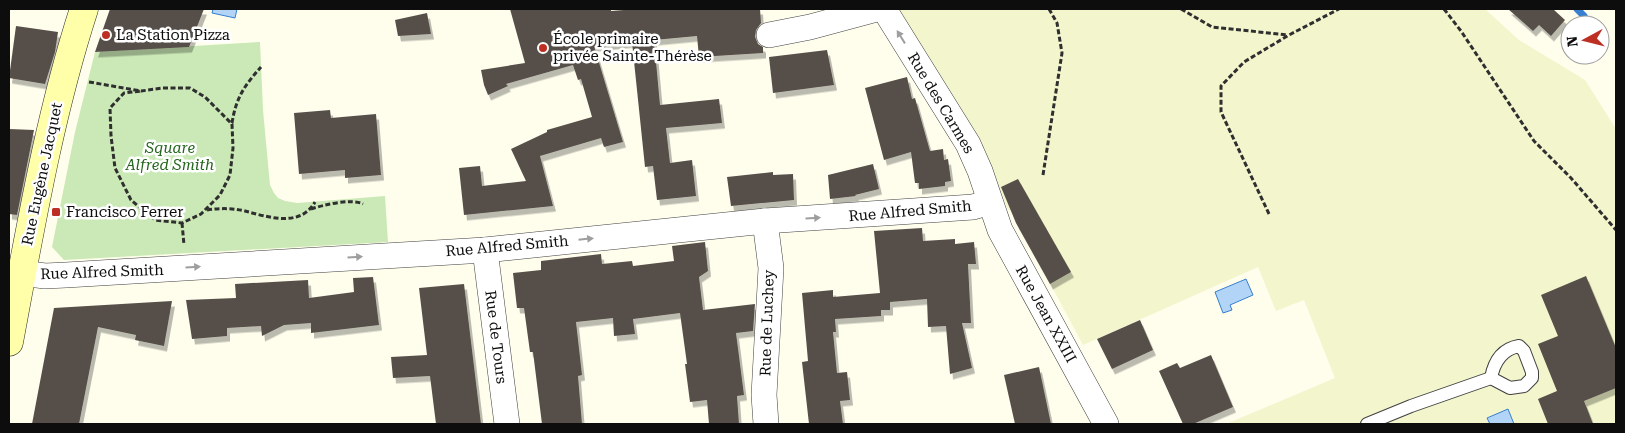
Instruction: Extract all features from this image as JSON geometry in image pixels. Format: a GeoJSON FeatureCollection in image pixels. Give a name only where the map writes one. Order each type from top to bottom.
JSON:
{"type":"FeatureCollection","features":[{"type":"Feature","properties":{"kind":"street","name":"Rue Eugène Jacquet"},"geometry":{"type":"LineString","coordinates":[[9,342],[47,145],[64,74],[84,9]]}},
{"type":"Feature","properties":{"kind":"street"},"geometry":{"type":"LineString","coordinates":[[770,35],[810,27],[877,9]]}},
{"type":"Feature","properties":{"kind":"street","name":"Rue des Carmes"},"geometry":{"type":"LineString","coordinates":[[884,9],[968,144],[980,171],[990,202]]}},
{"type":"Feature","properties":{"kind":"street","name":"Rue Alfred Smith"},"geometry":{"type":"LineString","coordinates":[[22,273],[45,276],[66,275],[485,250],[765,222],[973,207],[990,202]]}},
{"type":"Feature","properties":{"kind":"street","name":"Rue Jean XXIII"},"geometry":{"type":"LineString","coordinates":[[990,202],[1000,230],[1106,424]]}},
{"type":"Feature","properties":{"kind":"street","name":"Rue de Luchey"},"geometry":{"type":"LineString","coordinates":[[765,222],[771,268],[764,395],[766,424]]}},
{"type":"Feature","properties":{"kind":"street","name":"Rue de Tours"},"geometry":{"type":"LineString","coordinates":[[485,250],[507,424]]}},
{"type":"Feature","properties":{"kind":"lane"},"geometry":{"type":"LineString","coordinates":[[1366,424],[1491,378]]}},
{"type":"Feature","properties":{"kind":"path"},"geometry":{"type":"LineString","coordinates":[[1043,176],[1062,52],[1057,23],[1049,9]]}},
{"type":"Feature","properties":{"kind":"path"},"geometry":{"type":"LineString","coordinates":[[1181,9],[1212,27],[1289,35]]}},
{"type":"Feature","properties":{"kind":"path"},"geometry":{"type":"LineString","coordinates":[[1270,214],[1221,112],[1221,86],[1244,62],[1289,35],[1339,9]]}},
{"type":"Feature","properties":{"kind":"path"},"geometry":{"type":"LineString","coordinates":[[1444,9],[1461,31],[1534,141],[1571,178],[1616,230]]}},
{"type":"Feature","properties":{"kind":"path"},"geometry":{"type":"LineString","coordinates":[[232,124],[205,97],[190,88],[163,88],[124,93],[110,108],[111,136],[115,168],[131,200],[155,220],[182,224],[206,210],[220,195],[230,175],[233,148],[232,124],[235,107],[246,84],[261,67]]}},
{"type":"Feature","properties":{"kind":"path"},"geometry":{"type":"LineString","coordinates":[[64,74],[87,82],[141,91]]}},
{"type":"Feature","properties":{"kind":"path"},"geometry":{"type":"LineString","coordinates":[[310,210],[315,202]]}},
{"type":"Feature","properties":{"kind":"path"},"geometry":{"type":"LineString","coordinates":[[206,210],[223,208],[282,220],[300,216],[322,205],[359,202],[363,204]]}},
{"type":"Feature","properties":{"kind":"green space"},"geometry":{"type":"Polygon","coordinates":[[[893,9],[1485,9],[1519,40],[1585,80],[1616,129],[1616,424],[1226,424],[1335,378],[1304,300],[1276,311],[1258,267],[1083,345],[1011,210],[1008,210],[995,176],[893,9]]]}},
{"type":"Feature","properties":{"kind":"green space","name":"Square Alfred Smith"},"geometry":{"type":"Polygon","coordinates":[[[260,42],[263,110],[270,185],[274,193],[278,198],[297,203],[385,196],[388,242],[64,260],[52,247],[75,132],[95,52],[260,42]]]}},
{"type":"Feature","properties":{"kind":"water"},"geometry":{"type":"Polygon","coordinates":[[[213,9],[237,9],[235,18],[212,13],[213,9]]]}},
{"type":"Feature","properties":{"kind":"water"},"geometry":{"type":"Polygon","coordinates":[[[1246,279],[1253,295],[1230,305],[1232,310],[1223,313],[1215,292],[1246,279]]]}},
{"type":"Feature","properties":{"kind":"water"},"geometry":{"type":"Polygon","coordinates":[[[1508,409],[1514,424],[1490,424],[1487,418],[1508,409]]]}},
{"type":"Feature","properties":{"kind":"building"},"geometry":{"type":"Polygon","coordinates":[[[110,9],[204,9],[189,47],[95,52],[110,9]]]}},
{"type":"Feature","properties":{"kind":"building"},"geometry":{"type":"Polygon","coordinates":[[[510,9],[611,9],[611,11],[636,9],[760,9],[761,23],[756,30],[755,37],[758,44],[763,47],[763,53],[699,57],[697,36],[654,40],[660,105],[719,99],[722,123],[666,128],[670,163],[692,160],[696,196],[657,200],[653,166],[645,167],[632,42],[594,46],[623,142],[604,147],[601,138],[540,156],[553,206],[464,215],[459,168],[480,166],[482,186],[526,181],[511,149],[547,132],[547,130],[592,117],[581,79],[578,80],[573,65],[506,84],[508,86],[488,95],[481,70],[525,63],[510,9]]]}},
{"type":"Feature","properties":{"kind":"building"},"geometry":{"type":"Polygon","coordinates":[[[1508,9],[1553,9],[1560,15],[1560,26],[1551,36],[1539,25],[1533,31],[1508,9]]]}},
{"type":"Feature","properties":{"kind":"building"},"geometry":{"type":"Polygon","coordinates":[[[427,13],[431,34],[398,36],[395,20],[427,13]]]}},
{"type":"Feature","properties":{"kind":"building"},"geometry":{"type":"Polygon","coordinates":[[[16,26],[58,32],[55,52],[45,84],[9,78],[16,26]]]}},
{"type":"Feature","properties":{"kind":"building"},"geometry":{"type":"Polygon","coordinates":[[[827,50],[834,85],[773,93],[769,57],[827,50]]]}},
{"type":"Feature","properties":{"kind":"building"},"geometry":{"type":"Polygon","coordinates":[[[907,77],[912,99],[915,98],[930,151],[943,149],[944,160],[948,159],[951,181],[945,182],[945,186],[919,189],[919,183],[915,183],[911,152],[884,160],[865,88],[907,77]]]}},
{"type":"Feature","properties":{"kind":"building"},"geometry":{"type":"Polygon","coordinates":[[[330,110],[331,118],[376,114],[381,175],[345,178],[345,170],[299,174],[294,113],[330,110]]]}},
{"type":"Feature","properties":{"kind":"building"},"geometry":{"type":"Polygon","coordinates":[[[9,129],[34,130],[17,215],[9,214],[9,129]]]}},
{"type":"Feature","properties":{"kind":"building"},"geometry":{"type":"Polygon","coordinates":[[[873,164],[879,189],[856,196],[830,199],[828,175],[873,164]]]}},
{"type":"Feature","properties":{"kind":"building"},"geometry":{"type":"Polygon","coordinates":[[[773,172],[773,175],[793,174],[794,200],[731,206],[727,177],[773,172]]]}},
{"type":"Feature","properties":{"kind":"building"},"geometry":{"type":"Polygon","coordinates":[[[1018,179],[1071,272],[1050,284],[1016,223],[1001,187],[1018,179]]]}},
{"type":"Feature","properties":{"kind":"building"},"geometry":{"type":"Polygon","coordinates":[[[922,228],[923,241],[955,239],[955,244],[974,242],[976,264],[968,264],[971,323],[962,323],[972,368],[950,374],[946,326],[928,327],[927,299],[890,302],[890,310],[881,310],[881,316],[835,319],[836,332],[833,332],[837,373],[847,372],[850,400],[840,401],[843,424],[809,424],[802,362],[808,361],[802,293],[833,290],[833,297],[880,293],[874,231],[922,228]]]}},
{"type":"Feature","properties":{"kind":"building"},"geometry":{"type":"Polygon","coordinates":[[[705,242],[708,271],[699,277],[703,310],[755,304],[753,331],[736,333],[744,395],[737,396],[739,424],[709,424],[707,400],[690,402],[680,313],[633,319],[635,334],[614,336],[613,318],[576,322],[582,375],[578,376],[582,424],[542,424],[533,352],[530,352],[524,308],[517,308],[513,273],[541,270],[541,261],[601,254],[602,264],[632,261],[633,266],[674,261],[672,246],[705,242]]]}},
{"type":"Feature","properties":{"kind":"building"},"geometry":{"type":"Polygon","coordinates":[[[1586,276],[1616,348],[1616,388],[1584,401],[1593,424],[1548,424],[1538,399],[1557,391],[1538,344],[1558,336],[1541,295],[1586,276]]]}},
{"type":"Feature","properties":{"kind":"building"},"geometry":{"type":"Polygon","coordinates":[[[373,277],[379,325],[311,333],[311,323],[284,325],[262,336],[261,326],[227,328],[227,336],[192,339],[186,300],[236,298],[235,284],[308,280],[309,298],[354,292],[353,278],[373,277]]]}},
{"type":"Feature","properties":{"kind":"building"},"geometry":{"type":"Polygon","coordinates":[[[464,284],[481,424],[436,424],[430,376],[393,378],[391,357],[427,355],[419,288],[464,284]]]}},
{"type":"Feature","properties":{"kind":"building"},"geometry":{"type":"Polygon","coordinates":[[[172,301],[164,346],[135,340],[136,335],[98,327],[79,424],[32,424],[54,308],[172,301]]]}},
{"type":"Feature","properties":{"kind":"building"},"geometry":{"type":"Polygon","coordinates":[[[1140,320],[1153,350],[1112,369],[1097,339],[1140,320]]]}},
{"type":"Feature","properties":{"kind":"building"},"geometry":{"type":"Polygon","coordinates":[[[1211,355],[1233,407],[1193,424],[1183,424],[1159,371],[1177,363],[1180,368],[1211,355]]]}},
{"type":"Feature","properties":{"kind":"building"},"geometry":{"type":"Polygon","coordinates":[[[1039,367],[1051,424],[1015,424],[1004,375],[1039,367]]]}},
{"type":"Feature","properties":{"kind":"waterway"},"geometry":{"type":"LineString","coordinates":[[1577,9],[1583,15]]}},
{"type":"Feature","properties":{"kind":"place","name":"La Station Pizza"},"geometry":{"type":"Point","coordinates":[106,35]}},
{"type":"Feature","properties":{"kind":"place","name":"École primaire privée Sainte-Thérèse"},"geometry":{"type":"Point","coordinates":[543,48]}},
{"type":"Feature","properties":{"kind":"place","name":"Francisco Ferrer"},"geometry":{"type":"Point","coordinates":[56,212]}}]}
